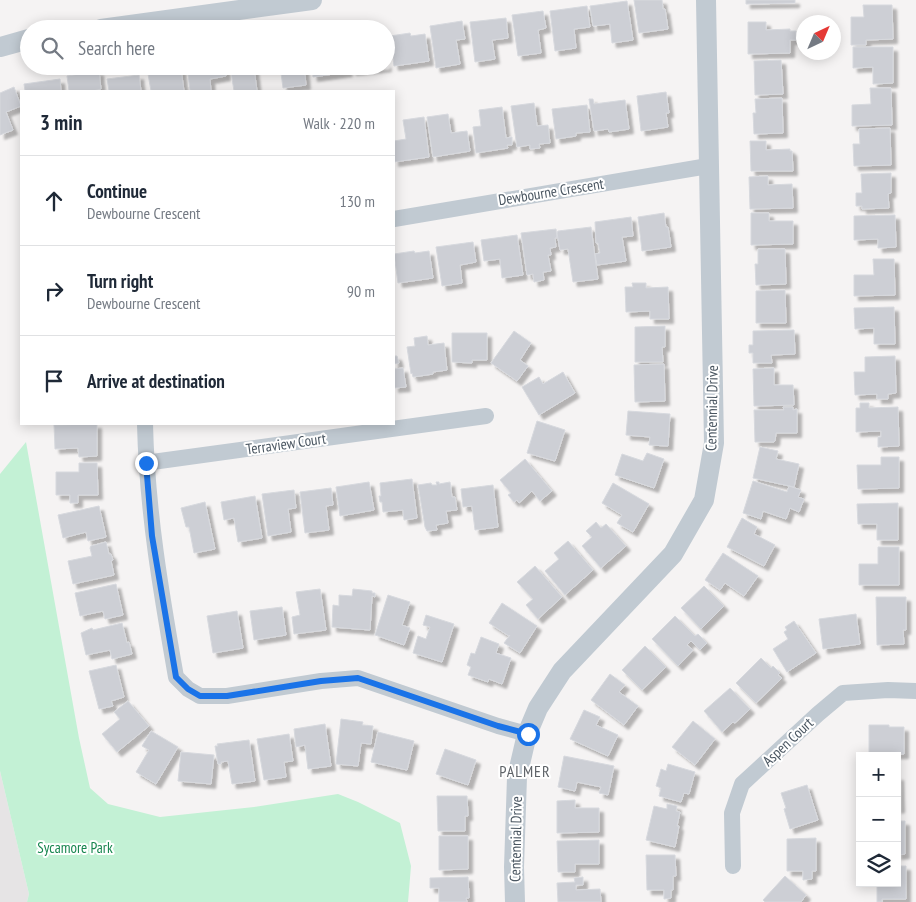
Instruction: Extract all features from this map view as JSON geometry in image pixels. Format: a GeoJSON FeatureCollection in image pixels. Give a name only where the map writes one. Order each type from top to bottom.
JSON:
{"type":"FeatureCollection","features":[{"type":"Feature","properties":{"kind":"street"},"geometry":{"type":"LineString","coordinates":[[166,20],[312,0]]}},
{"type":"Feature","properties":{"kind":"street","name":"Centennial Drive"},"geometry":{"type":"LineString","coordinates":[[515,902],[514,867],[517,777],[528,734],[538,708],[562,671],[673,554],[704,500],[714,443],[706,0]]}},
{"type":"Feature","properties":{"kind":"street"},"geometry":{"type":"LineString","coordinates":[[0,47],[20,41]]}},
{"type":"Feature","properties":{"kind":"street","name":"Dewbourne Crescent"},"geometry":{"type":"LineString","coordinates":[[395,219],[708,166]]}},
{"type":"Feature","properties":{"kind":"street","name":"Terraview Court"},"geometry":{"type":"LineString","coordinates":[[146,463],[486,416]]}},
{"type":"Feature","properties":{"kind":"street"},"geometry":{"type":"LineString","coordinates":[[145,425],[152,536],[176,677],[188,689],[200,696],[227,696],[321,681],[358,678],[498,726],[528,734]]}},
{"type":"Feature","properties":{"kind":"street","name":"Aspen Court"},"geometry":{"type":"LineString","coordinates":[[733,866],[732,813],[742,784],[843,693],[888,690],[916,691]]}},
{"type":"Feature","properties":{"kind":"shaded area"},"geometry":{"type":"Polygon","coordinates":[[[0,771],[29,894],[27,902],[0,902],[0,771]]]}},
{"type":"Feature","properties":{"kind":"green space","name":"Sycamore Park"},"geometry":{"type":"Polygon","coordinates":[[[26,442],[79,738],[90,788],[108,804],[160,817],[254,807],[338,794],[400,823],[411,866],[408,902],[27,902],[29,894],[0,771],[0,474],[26,442]]]}},
{"type":"Feature","properties":{"kind":"building"},"geometry":{"type":"Polygon","coordinates":[[[634,0],[662,0],[668,29],[639,33],[634,0]]]}},
{"type":"Feature","properties":{"kind":"building"},"geometry":{"type":"Polygon","coordinates":[[[746,0],[795,0],[795,3],[746,4],[746,0]]]}},
{"type":"Feature","properties":{"kind":"building"},"geometry":{"type":"Polygon","coordinates":[[[627,1],[633,40],[612,43],[610,24],[593,26],[590,6],[627,1]]]}},
{"type":"Feature","properties":{"kind":"building"},"geometry":{"type":"Polygon","coordinates":[[[863,5],[892,5],[893,39],[866,40],[866,45],[851,45],[851,17],[864,17],[863,5]]]}},
{"type":"Feature","properties":{"kind":"building"},"geometry":{"type":"Polygon","coordinates":[[[587,6],[590,27],[574,29],[576,48],[555,51],[550,11],[587,6]]]}},
{"type":"Feature","properties":{"kind":"building"},"geometry":{"type":"Polygon","coordinates":[[[543,11],[546,28],[538,30],[541,53],[518,56],[512,15],[543,11]]]}},
{"type":"Feature","properties":{"kind":"building"},"geometry":{"type":"Polygon","coordinates":[[[506,18],[508,38],[492,40],[495,59],[475,62],[470,22],[506,18]]]}},
{"type":"Feature","properties":{"kind":"building"},"geometry":{"type":"Polygon","coordinates":[[[462,21],[465,39],[456,40],[460,64],[436,68],[430,26],[462,21]]]}},
{"type":"Feature","properties":{"kind":"building"},"geometry":{"type":"Polygon","coordinates":[[[748,22],[766,22],[766,30],[790,29],[790,31],[796,31],[796,40],[790,40],[790,53],[748,54],[748,22]]]}},
{"type":"Feature","properties":{"kind":"building"},"geometry":{"type":"Polygon","coordinates":[[[410,33],[411,36],[425,34],[429,61],[395,66],[395,35],[410,33]]]}},
{"type":"Feature","properties":{"kind":"building"},"geometry":{"type":"Polygon","coordinates":[[[853,47],[893,47],[893,83],[873,84],[873,67],[853,68],[853,47]]]}},
{"type":"Feature","properties":{"kind":"building"},"geometry":{"type":"Polygon","coordinates":[[[781,60],[783,94],[755,95],[754,61],[781,60]]]}},
{"type":"Feature","properties":{"kind":"building"},"geometry":{"type":"Polygon","coordinates":[[[99,75],[101,89],[69,90],[67,76],[99,75]]]}},
{"type":"Feature","properties":{"kind":"building"},"geometry":{"type":"Polygon","coordinates":[[[139,75],[141,90],[109,90],[107,79],[139,75]]]}},
{"type":"Feature","properties":{"kind":"building"},"geometry":{"type":"Polygon","coordinates":[[[148,75],[182,75],[184,90],[151,90],[148,75]]]}},
{"type":"Feature","properties":{"kind":"building"},"geometry":{"type":"Polygon","coordinates":[[[188,75],[226,75],[210,79],[211,90],[190,90],[188,75]]]}},
{"type":"Feature","properties":{"kind":"building"},"geometry":{"type":"Polygon","coordinates":[[[231,75],[255,75],[257,90],[234,90],[231,75]]]}},
{"type":"Feature","properties":{"kind":"building"},"geometry":{"type":"Polygon","coordinates":[[[281,75],[305,75],[306,85],[283,88],[281,75]]]}},
{"type":"Feature","properties":{"kind":"building"},"geometry":{"type":"Polygon","coordinates":[[[60,79],[61,90],[25,90],[24,84],[60,79]]]}},
{"type":"Feature","properties":{"kind":"building"},"geometry":{"type":"Polygon","coordinates":[[[14,87],[20,106],[6,112],[13,130],[0,135],[0,93],[14,87]]]}},
{"type":"Feature","properties":{"kind":"building"},"geometry":{"type":"Polygon","coordinates":[[[870,88],[891,88],[892,125],[852,126],[852,105],[871,104],[870,88]]]}},
{"type":"Feature","properties":{"kind":"building"},"geometry":{"type":"Polygon","coordinates":[[[666,92],[669,113],[666,113],[668,127],[641,131],[637,96],[666,92]]]}},
{"type":"Feature","properties":{"kind":"building"},"geometry":{"type":"Polygon","coordinates":[[[782,98],[783,133],[754,134],[753,113],[756,113],[755,99],[782,98]]]}},
{"type":"Feature","properties":{"kind":"building"},"geometry":{"type":"Polygon","coordinates":[[[589,99],[593,99],[594,104],[625,100],[629,129],[609,132],[608,129],[594,131],[589,99]]]}},
{"type":"Feature","properties":{"kind":"building"},"geometry":{"type":"Polygon","coordinates":[[[534,103],[537,126],[548,125],[550,143],[539,144],[540,148],[530,149],[530,145],[517,147],[511,106],[534,103]]]}},
{"type":"Feature","properties":{"kind":"building"},"geometry":{"type":"Polygon","coordinates":[[[587,105],[590,132],[576,133],[576,136],[556,139],[552,109],[587,105]]]}},
{"type":"Feature","properties":{"kind":"building"},"geometry":{"type":"Polygon","coordinates":[[[502,107],[506,138],[512,137],[512,145],[507,145],[508,148],[476,153],[473,127],[481,126],[479,110],[502,107]]]}},
{"type":"Feature","properties":{"kind":"building"},"geometry":{"type":"Polygon","coordinates":[[[448,114],[451,133],[467,131],[470,151],[433,157],[427,117],[448,114]]]}},
{"type":"Feature","properties":{"kind":"building"},"geometry":{"type":"Polygon","coordinates":[[[424,117],[429,157],[395,162],[395,141],[406,139],[403,120],[424,117]]]}},
{"type":"Feature","properties":{"kind":"building"},"geometry":{"type":"Polygon","coordinates":[[[890,128],[891,165],[854,166],[853,144],[860,144],[859,129],[890,128]]]}},
{"type":"Feature","properties":{"kind":"building"},"geometry":{"type":"Polygon","coordinates":[[[750,141],[766,141],[766,150],[790,149],[792,151],[793,171],[751,171],[750,141]]]}},
{"type":"Feature","properties":{"kind":"building"},"geometry":{"type":"Polygon","coordinates":[[[891,173],[891,193],[888,194],[889,208],[862,209],[862,206],[856,206],[856,193],[862,193],[861,174],[891,173]]]}},
{"type":"Feature","properties":{"kind":"building"},"geometry":{"type":"Polygon","coordinates":[[[768,176],[768,185],[792,184],[793,208],[750,209],[749,177],[768,176]]]}},
{"type":"Feature","properties":{"kind":"building"},"geometry":{"type":"Polygon","coordinates":[[[664,213],[671,247],[642,251],[638,217],[664,213]]]}},
{"type":"Feature","properties":{"kind":"building"},"geometry":{"type":"Polygon","coordinates":[[[751,213],[769,213],[769,221],[793,221],[793,244],[751,245],[751,213]]]}},
{"type":"Feature","properties":{"kind":"building"},"geometry":{"type":"Polygon","coordinates":[[[895,215],[896,247],[878,248],[878,239],[854,240],[854,216],[895,215]]]}},
{"type":"Feature","properties":{"kind":"building"},"geometry":{"type":"Polygon","coordinates":[[[631,217],[633,236],[622,237],[626,261],[597,265],[595,254],[600,253],[598,243],[596,243],[595,222],[631,217]]]}},
{"type":"Feature","properties":{"kind":"building"},"geometry":{"type":"Polygon","coordinates":[[[591,227],[598,279],[573,282],[568,249],[560,250],[557,233],[558,231],[591,227]]]}},
{"type":"Feature","properties":{"kind":"building"},"geometry":{"type":"Polygon","coordinates":[[[556,229],[556,247],[550,248],[551,255],[548,255],[551,271],[543,272],[544,280],[534,282],[533,274],[527,275],[521,233],[556,229]]]}},
{"type":"Feature","properties":{"kind":"building"},"geometry":{"type":"Polygon","coordinates":[[[517,235],[523,275],[502,278],[500,259],[484,261],[481,240],[517,235]]]}},
{"type":"Feature","properties":{"kind":"building"},"geometry":{"type":"Polygon","coordinates":[[[473,242],[476,262],[460,265],[462,283],[442,286],[436,247],[473,242]]]}},
{"type":"Feature","properties":{"kind":"building"},"geometry":{"type":"Polygon","coordinates":[[[758,249],[785,249],[786,284],[756,285],[755,264],[758,264],[758,249]]]}},
{"type":"Feature","properties":{"kind":"building"},"geometry":{"type":"Polygon","coordinates":[[[429,251],[433,278],[398,283],[395,254],[429,251]]]}},
{"type":"Feature","properties":{"kind":"building"},"geometry":{"type":"Polygon","coordinates":[[[873,259],[894,259],[895,295],[854,296],[854,275],[874,275],[873,259]]]}},
{"type":"Feature","properties":{"kind":"building"},"geometry":{"type":"Polygon","coordinates":[[[632,283],[646,283],[646,288],[668,287],[669,319],[650,319],[650,311],[626,312],[625,287],[633,287],[632,283]]]}},
{"type":"Feature","properties":{"kind":"building"},"geometry":{"type":"Polygon","coordinates":[[[785,290],[786,323],[756,323],[756,291],[785,290]]]}},
{"type":"Feature","properties":{"kind":"building"},"geometry":{"type":"Polygon","coordinates":[[[894,307],[895,344],[874,344],[874,328],[855,329],[854,308],[894,307]]]}},
{"type":"Feature","properties":{"kind":"building"},"geometry":{"type":"Polygon","coordinates":[[[665,326],[665,347],[662,347],[663,362],[635,362],[635,327],[665,326]]]}},
{"type":"Feature","properties":{"kind":"building"},"geometry":{"type":"Polygon","coordinates":[[[794,330],[795,354],[771,355],[772,363],[753,363],[753,353],[749,353],[749,345],[753,345],[753,331],[794,330]]]}},
{"type":"Feature","properties":{"kind":"building"},"geometry":{"type":"Polygon","coordinates":[[[514,331],[531,343],[520,360],[528,366],[517,381],[491,363],[514,331]]]}},
{"type":"Feature","properties":{"kind":"building"},"geometry":{"type":"Polygon","coordinates":[[[452,333],[487,333],[487,360],[472,360],[472,363],[452,362],[452,333]]]}},
{"type":"Feature","properties":{"kind":"building"},"geometry":{"type":"Polygon","coordinates":[[[427,336],[428,345],[444,343],[447,370],[413,377],[407,347],[415,346],[414,338],[427,336]]]}},
{"type":"Feature","properties":{"kind":"building"},"geometry":{"type":"Polygon","coordinates":[[[395,356],[397,356],[399,363],[395,364],[395,356]]]}},
{"type":"Feature","properties":{"kind":"building"},"geometry":{"type":"Polygon","coordinates":[[[895,356],[896,393],[888,394],[888,399],[877,399],[877,394],[855,395],[854,372],[865,372],[865,357],[895,356]]]}},
{"type":"Feature","properties":{"kind":"building"},"geometry":{"type":"Polygon","coordinates":[[[664,364],[665,401],[635,402],[634,365],[664,364]]]}},
{"type":"Feature","properties":{"kind":"building"},"geometry":{"type":"Polygon","coordinates":[[[403,368],[406,387],[395,388],[395,369],[403,368]]]}},
{"type":"Feature","properties":{"kind":"building"},"geometry":{"type":"Polygon","coordinates":[[[774,368],[774,385],[793,385],[794,405],[754,406],[753,369],[774,368]]]}},
{"type":"Feature","properties":{"kind":"building"},"geometry":{"type":"Polygon","coordinates":[[[563,372],[575,393],[539,415],[522,387],[539,377],[543,384],[563,372]]]}},
{"type":"Feature","properties":{"kind":"building"},"geometry":{"type":"Polygon","coordinates":[[[860,403],[869,403],[869,408],[898,407],[899,446],[878,447],[878,437],[881,437],[881,431],[856,432],[856,408],[860,408],[860,403]]]}},
{"type":"Feature","properties":{"kind":"building"},"geometry":{"type":"Polygon","coordinates":[[[783,407],[793,407],[793,410],[797,409],[797,433],[776,433],[774,442],[755,442],[754,410],[784,410],[783,407]]]}},
{"type":"Feature","properties":{"kind":"building"},"geometry":{"type":"Polygon","coordinates":[[[628,411],[670,414],[668,446],[649,445],[650,437],[626,435],[628,411]]]}},
{"type":"Feature","properties":{"kind":"building"},"geometry":{"type":"Polygon","coordinates":[[[537,421],[565,430],[555,461],[527,453],[537,421]]]}},
{"type":"Feature","properties":{"kind":"building"},"geometry":{"type":"Polygon","coordinates":[[[54,425],[97,425],[97,456],[79,457],[78,448],[55,449],[54,425]]]}},
{"type":"Feature","properties":{"kind":"building"},"geometry":{"type":"Polygon","coordinates":[[[760,447],[778,451],[776,459],[799,464],[794,487],[753,478],[760,447]]]}},
{"type":"Feature","properties":{"kind":"building"},"geometry":{"type":"Polygon","coordinates":[[[647,453],[664,459],[654,488],[615,475],[622,454],[643,461],[647,453]]]}},
{"type":"Feature","properties":{"kind":"building"},"geometry":{"type":"Polygon","coordinates":[[[881,457],[899,457],[899,488],[858,489],[857,465],[881,465],[881,457]]]}},
{"type":"Feature","properties":{"kind":"building"},"geometry":{"type":"Polygon","coordinates":[[[525,459],[552,491],[540,501],[532,491],[519,503],[517,500],[514,502],[508,495],[511,493],[500,480],[525,459]]]}},
{"type":"Feature","properties":{"kind":"building"},"geometry":{"type":"Polygon","coordinates":[[[79,463],[97,463],[98,495],[78,495],[78,503],[70,503],[70,495],[56,495],[56,472],[79,472],[79,463]]]}},
{"type":"Feature","properties":{"kind":"building"},"geometry":{"type":"Polygon","coordinates":[[[412,479],[417,518],[404,520],[403,510],[383,512],[379,496],[381,496],[380,483],[412,479]]]}},
{"type":"Feature","properties":{"kind":"building"},"geometry":{"type":"Polygon","coordinates":[[[753,481],[787,492],[789,486],[801,490],[798,497],[804,499],[799,512],[790,508],[786,519],[763,511],[761,519],[743,513],[753,481]]]}},
{"type":"Feature","properties":{"kind":"building"},"geometry":{"type":"Polygon","coordinates":[[[369,482],[374,510],[340,516],[336,487],[369,482]]]}},
{"type":"Feature","properties":{"kind":"building"},"geometry":{"type":"Polygon","coordinates":[[[436,482],[439,482],[439,484],[450,482],[452,497],[455,497],[457,510],[446,511],[448,523],[436,525],[437,530],[427,531],[418,485],[431,483],[432,485],[437,485],[436,482]]]}},
{"type":"Feature","properties":{"kind":"building"},"geometry":{"type":"Polygon","coordinates":[[[613,483],[649,504],[633,532],[617,523],[622,515],[602,503],[613,483]]]}},
{"type":"Feature","properties":{"kind":"building"},"geometry":{"type":"Polygon","coordinates":[[[493,485],[498,527],[475,530],[472,506],[463,507],[461,489],[493,485]]]}},
{"type":"Feature","properties":{"kind":"building"},"geometry":{"type":"Polygon","coordinates":[[[331,488],[333,505],[326,506],[329,530],[305,533],[300,492],[331,488]]]}},
{"type":"Feature","properties":{"kind":"building"},"geometry":{"type":"Polygon","coordinates":[[[294,490],[296,508],[288,509],[291,532],[268,536],[262,494],[294,490]]]}},
{"type":"Feature","properties":{"kind":"building"},"geometry":{"type":"Polygon","coordinates":[[[255,496],[262,538],[238,542],[234,518],[224,520],[221,502],[255,496]]]}},
{"type":"Feature","properties":{"kind":"building"},"geometry":{"type":"Polygon","coordinates":[[[205,502],[215,549],[194,553],[189,527],[186,527],[181,508],[205,502]]]}},
{"type":"Feature","properties":{"kind":"building"},"geometry":{"type":"Polygon","coordinates":[[[898,503],[898,540],[877,540],[877,524],[858,524],[857,504],[898,503]]]}},
{"type":"Feature","properties":{"kind":"building"},"geometry":{"type":"Polygon","coordinates":[[[99,506],[106,537],[88,541],[86,532],[63,538],[58,515],[99,506]]]}},
{"type":"Feature","properties":{"kind":"building"},"geometry":{"type":"Polygon","coordinates":[[[742,518],[757,527],[754,534],[775,545],[764,566],[727,547],[742,518]]]}},
{"type":"Feature","properties":{"kind":"building"},"geometry":{"type":"Polygon","coordinates":[[[596,522],[601,528],[606,524],[626,546],[601,568],[582,546],[592,537],[586,531],[596,522]]]}},
{"type":"Feature","properties":{"kind":"building"},"geometry":{"type":"Polygon","coordinates":[[[568,541],[593,570],[565,595],[545,571],[559,559],[554,553],[568,541]]]}},
{"type":"Feature","properties":{"kind":"building"},"geometry":{"type":"Polygon","coordinates":[[[106,542],[109,554],[111,554],[113,560],[111,561],[114,575],[73,584],[68,561],[92,556],[91,546],[106,542]]]}},
{"type":"Feature","properties":{"kind":"building"},"geometry":{"type":"Polygon","coordinates":[[[878,547],[899,547],[899,585],[859,585],[859,564],[878,564],[878,547]]]}},
{"type":"Feature","properties":{"kind":"building"},"geometry":{"type":"Polygon","coordinates":[[[723,553],[758,576],[744,596],[725,583],[720,590],[705,580],[723,553]]]}},
{"type":"Feature","properties":{"kind":"building"},"geometry":{"type":"Polygon","coordinates":[[[535,566],[562,597],[538,619],[526,605],[533,599],[517,582],[535,566]]]}},
{"type":"Feature","properties":{"kind":"building"},"geometry":{"type":"Polygon","coordinates":[[[116,584],[123,615],[105,619],[103,611],[80,616],[75,593],[116,584]]]}},
{"type":"Feature","properties":{"kind":"building"},"geometry":{"type":"Polygon","coordinates":[[[704,586],[724,606],[701,629],[681,608],[704,586]]]}},
{"type":"Feature","properties":{"kind":"building"},"geometry":{"type":"Polygon","coordinates":[[[320,589],[326,630],[294,634],[292,617],[300,615],[296,592],[320,589]]]}},
{"type":"Feature","properties":{"kind":"building"},"geometry":{"type":"Polygon","coordinates":[[[353,589],[375,593],[375,597],[372,596],[370,630],[332,627],[333,605],[339,606],[339,595],[352,596],[353,589]]]}},
{"type":"Feature","properties":{"kind":"building"},"geometry":{"type":"Polygon","coordinates":[[[388,595],[410,602],[402,625],[410,628],[404,645],[375,635],[388,595]]]}},
{"type":"Feature","properties":{"kind":"building"},"geometry":{"type":"Polygon","coordinates":[[[876,597],[906,597],[906,630],[903,630],[904,644],[877,645],[876,597]]]}},
{"type":"Feature","properties":{"kind":"building"},"geometry":{"type":"Polygon","coordinates":[[[502,603],[537,626],[520,653],[504,643],[510,635],[489,623],[502,603]]]}},
{"type":"Feature","properties":{"kind":"building"},"geometry":{"type":"Polygon","coordinates":[[[282,607],[286,635],[254,640],[250,611],[282,607]]]}},
{"type":"Feature","properties":{"kind":"building"},"geometry":{"type":"Polygon","coordinates":[[[237,611],[243,648],[213,653],[207,616],[237,611]]]}},
{"type":"Feature","properties":{"kind":"building"},"geometry":{"type":"Polygon","coordinates":[[[856,614],[860,644],[823,649],[819,619],[856,614]]]}},
{"type":"Feature","properties":{"kind":"building"},"geometry":{"type":"Polygon","coordinates":[[[426,615],[454,624],[442,662],[413,653],[418,636],[426,639],[430,627],[423,625],[426,615]]]}},
{"type":"Feature","properties":{"kind":"building"},"geometry":{"type":"Polygon","coordinates":[[[675,616],[695,636],[698,634],[707,643],[700,650],[691,641],[687,645],[693,650],[678,666],[652,639],[675,616]]]}},
{"type":"Feature","properties":{"kind":"building"},"geometry":{"type":"Polygon","coordinates":[[[794,621],[816,653],[787,672],[773,649],[788,639],[784,632],[787,630],[785,627],[794,621]]]}},
{"type":"Feature","properties":{"kind":"building"},"geometry":{"type":"Polygon","coordinates":[[[122,623],[132,654],[112,659],[110,650],[86,655],[81,633],[92,628],[93,630],[122,623]]]}},
{"type":"Feature","properties":{"kind":"building"},"geometry":{"type":"Polygon","coordinates":[[[481,637],[499,644],[496,653],[511,658],[502,684],[489,679],[488,682],[468,675],[471,667],[467,665],[471,653],[475,654],[481,637]]]}},
{"type":"Feature","properties":{"kind":"building"},"geometry":{"type":"Polygon","coordinates":[[[645,646],[666,667],[642,690],[622,670],[645,646]]]}},
{"type":"Feature","properties":{"kind":"building"},"geometry":{"type":"Polygon","coordinates":[[[761,658],[771,668],[773,666],[782,678],[756,703],[736,683],[761,658]]]}},
{"type":"Feature","properties":{"kind":"building"},"geometry":{"type":"Polygon","coordinates":[[[116,665],[124,697],[111,701],[113,706],[99,709],[89,671],[116,665]]]}},
{"type":"Feature","properties":{"kind":"building"},"geometry":{"type":"Polygon","coordinates":[[[610,674],[625,685],[619,692],[638,706],[624,725],[591,700],[610,674]]]}},
{"type":"Feature","properties":{"kind":"building"},"geometry":{"type":"Polygon","coordinates":[[[730,688],[750,709],[722,732],[704,711],[730,688]]]}},
{"type":"Feature","properties":{"kind":"building"},"geometry":{"type":"Polygon","coordinates":[[[128,701],[149,726],[117,752],[102,734],[120,719],[114,712],[128,701]]]}},
{"type":"Feature","properties":{"kind":"building"},"geometry":{"type":"Polygon","coordinates":[[[584,710],[600,717],[596,725],[618,735],[608,756],[570,739],[584,710]]]}},
{"type":"Feature","properties":{"kind":"building"},"geometry":{"type":"Polygon","coordinates":[[[341,719],[363,722],[362,725],[373,726],[371,744],[361,743],[358,766],[336,764],[341,719]]]}},
{"type":"Feature","properties":{"kind":"building"},"geometry":{"type":"Polygon","coordinates":[[[693,721],[715,739],[695,765],[672,747],[693,721]]]}},
{"type":"Feature","properties":{"kind":"building"},"geometry":{"type":"Polygon","coordinates":[[[325,724],[331,766],[308,769],[305,745],[296,747],[294,729],[325,724]]]}},
{"type":"Feature","properties":{"kind":"building"},"geometry":{"type":"Polygon","coordinates":[[[869,725],[904,727],[904,754],[901,754],[901,752],[869,752],[869,725]]]}},
{"type":"Feature","properties":{"kind":"building"},"geometry":{"type":"Polygon","coordinates":[[[151,731],[178,747],[156,784],[136,772],[149,750],[142,746],[151,731]]]}},
{"type":"Feature","properties":{"kind":"building"},"geometry":{"type":"Polygon","coordinates":[[[378,732],[414,741],[407,770],[371,762],[378,732]]]}},
{"type":"Feature","properties":{"kind":"building"},"geometry":{"type":"Polygon","coordinates":[[[289,734],[293,761],[284,762],[286,777],[264,780],[257,739],[289,734]]]}},
{"type":"Feature","properties":{"kind":"building"},"geometry":{"type":"Polygon","coordinates":[[[249,740],[255,781],[232,784],[228,761],[218,764],[215,746],[218,746],[217,744],[249,740]]]}},
{"type":"Feature","properties":{"kind":"building"},"geometry":{"type":"Polygon","coordinates":[[[445,749],[476,760],[468,785],[436,774],[445,749]]]}},
{"type":"Feature","properties":{"kind":"building"},"geometry":{"type":"Polygon","coordinates":[[[181,752],[214,755],[211,784],[178,781],[181,752]]]}},
{"type":"Feature","properties":{"kind":"building"},"geometry":{"type":"Polygon","coordinates":[[[564,756],[614,766],[608,795],[599,793],[601,787],[577,782],[575,791],[558,787],[564,756]]]}},
{"type":"Feature","properties":{"kind":"building"},"geometry":{"type":"Polygon","coordinates":[[[668,764],[695,772],[689,794],[684,793],[681,802],[659,796],[661,788],[656,786],[661,769],[666,771],[668,764]]]}},
{"type":"Feature","properties":{"kind":"building"},"geometry":{"type":"Polygon","coordinates":[[[807,785],[818,820],[790,829],[781,793],[807,785]]]}},
{"type":"Feature","properties":{"kind":"building"},"geometry":{"type":"Polygon","coordinates":[[[437,796],[467,796],[468,816],[465,816],[465,831],[438,831],[437,796]]]}},
{"type":"Feature","properties":{"kind":"building"},"geometry":{"type":"Polygon","coordinates":[[[575,800],[575,808],[599,808],[599,832],[557,833],[557,801],[575,800]]]}},
{"type":"Feature","properties":{"kind":"building"},"geometry":{"type":"Polygon","coordinates":[[[667,804],[677,806],[676,811],[680,812],[675,847],[646,840],[654,806],[667,809],[667,804]]]}},
{"type":"Feature","properties":{"kind":"building"},"geometry":{"type":"Polygon","coordinates":[[[901,821],[905,821],[905,854],[901,854],[901,821]]]}},
{"type":"Feature","properties":{"kind":"building"},"geometry":{"type":"Polygon","coordinates":[[[439,836],[468,836],[468,869],[439,870],[439,836]]]}},
{"type":"Feature","properties":{"kind":"building"},"geometry":{"type":"Polygon","coordinates":[[[816,838],[816,871],[812,871],[812,879],[803,880],[803,871],[787,871],[787,839],[816,838]]]}},
{"type":"Feature","properties":{"kind":"building"},"geometry":{"type":"Polygon","coordinates":[[[599,840],[599,864],[575,864],[575,872],[558,872],[557,841],[599,840]]]}},
{"type":"Feature","properties":{"kind":"building"},"geometry":{"type":"Polygon","coordinates":[[[646,855],[675,855],[676,876],[673,876],[671,898],[664,899],[664,890],[647,890],[646,855]]]}},
{"type":"Feature","properties":{"kind":"building"},"geometry":{"type":"Polygon","coordinates":[[[901,866],[906,866],[906,899],[882,899],[882,902],[877,902],[877,887],[901,887],[901,866]]]}},
{"type":"Feature","properties":{"kind":"building"},"geometry":{"type":"Polygon","coordinates":[[[785,876],[806,895],[801,902],[765,902],[763,900],[785,876]]]}},
{"type":"Feature","properties":{"kind":"building"},"geometry":{"type":"Polygon","coordinates":[[[468,877],[469,898],[466,898],[467,902],[439,902],[439,888],[430,888],[430,878],[468,877]]]}},
{"type":"Feature","properties":{"kind":"building"},"geometry":{"type":"Polygon","coordinates":[[[583,877],[583,885],[576,885],[576,890],[600,889],[601,902],[558,902],[557,883],[575,882],[574,878],[583,877]]]}},
{"type":"Feature","properties":{"kind":"district","name":"PALMER"},"geometry":{"type":"Point","coordinates":[525,771]}},
{"type":"Feature","properties":{"kind":"route"},"geometry":{"type":"LineString","coordinates":[[146,463],[152,536],[176,677],[188,689],[200,696],[227,696],[321,681],[358,678],[498,726],[528,734]]}}]}
